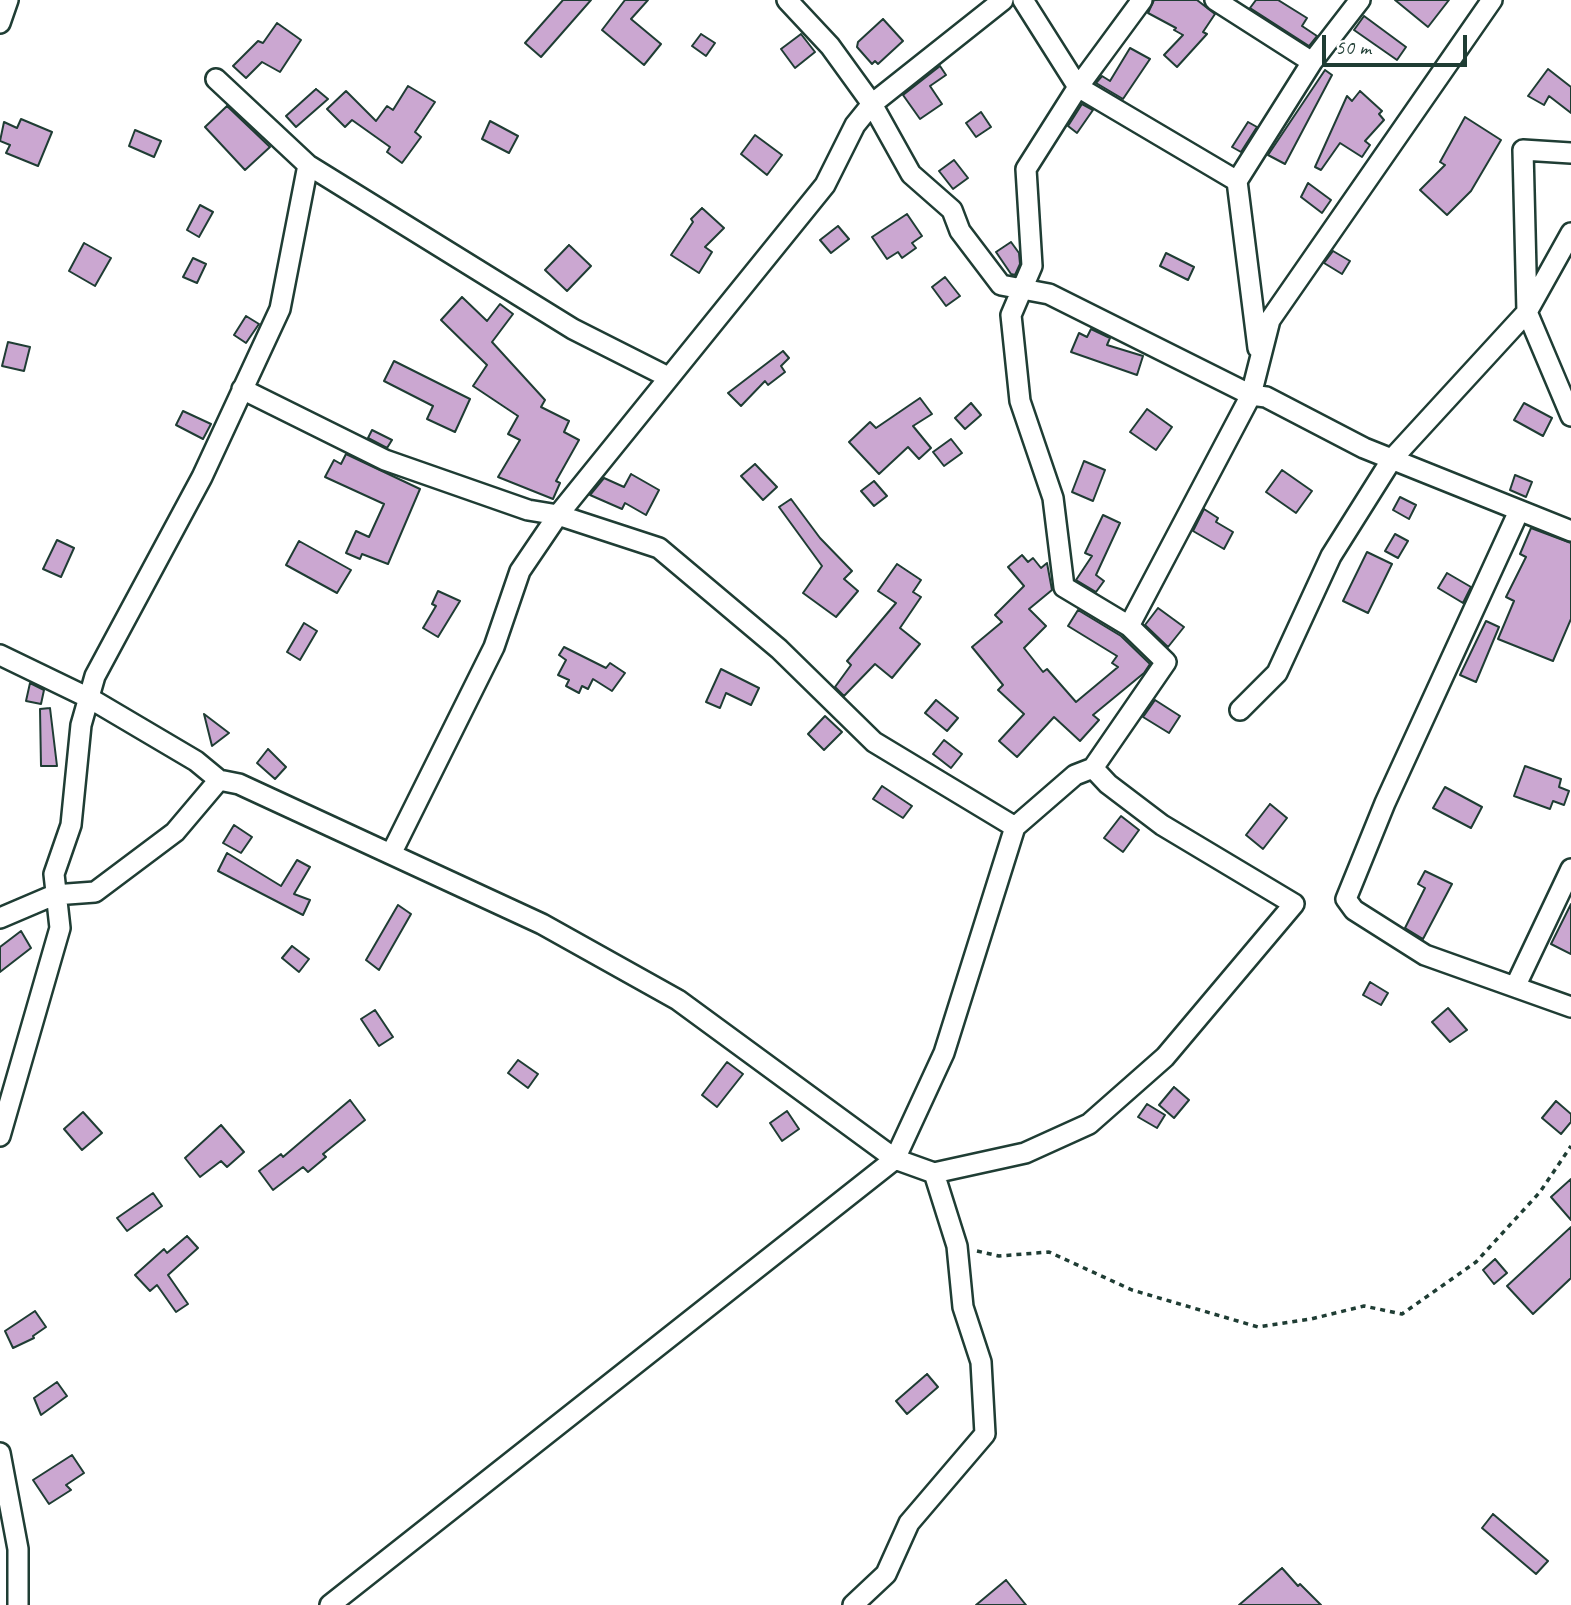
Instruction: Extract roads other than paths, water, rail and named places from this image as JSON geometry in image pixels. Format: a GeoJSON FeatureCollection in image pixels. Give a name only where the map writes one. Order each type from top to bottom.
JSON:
{"type":"FeatureCollection","features":[{"type":"Feature","properties":{"kind":"street"},"geometry":{"type":"LineString","coordinates":[[0,23],[8,0]]}},
{"type":"Feature","properties":{"kind":"street"},"geometry":{"type":"LineString","coordinates":[[787,0],[831,46],[872,104],[911,174],[952,210],[960,231],[1001,285],[1049,294],[1251,395],[1266,397],[1391,459],[1571,531]]}},
{"type":"Feature","properties":{"kind":"street"},"geometry":{"type":"LineString","coordinates":[[391,854],[494,647],[520,571],[558,515],[825,184],[855,125],[872,104],[1003,0]]}},
{"type":"Feature","properties":{"kind":"street"},"geometry":{"type":"LineString","coordinates":[[1023,0],[1078,88],[1237,181]]}},
{"type":"Feature","properties":{"kind":"street"},"geometry":{"type":"LineString","coordinates":[[330,1605],[895,1159],[944,1053],[1015,827],[1075,775],[1093,768],[1166,662],[1129,626],[1064,587],[1053,498],[1020,401],[1011,315],[1032,266],[1026,169],[1078,88],[1142,0]]}},
{"type":"Feature","properties":{"kind":"street"},"geometry":{"type":"LineString","coordinates":[[1216,0],[1311,62]]}},
{"type":"Feature","properties":{"kind":"street"},"geometry":{"type":"LineString","coordinates":[[1260,360],[1237,181],[1311,62],[1360,0]]}},
{"type":"Feature","properties":{"kind":"street"},"geometry":{"type":"LineString","coordinates":[[1129,626],[1251,395],[1270,320],[1492,0]]}},
{"type":"Feature","properties":{"kind":"street"},"geometry":{"type":"LineString","coordinates":[[216,79],[308,165],[573,329],[668,377]]}},
{"type":"Feature","properties":{"kind":"street"},"geometry":{"type":"LineString","coordinates":[[1571,153],[1523,150],[1527,312],[1571,416]]}},
{"type":"Feature","properties":{"kind":"street"},"geometry":{"type":"LineString","coordinates":[[0,1136],[61,928],[54,895],[54,874],[71,825],[81,725],[91,699],[95,676],[202,477],[280,309],[308,165]]}},
{"type":"Feature","properties":{"kind":"street"},"geometry":{"type":"LineString","coordinates":[[1240,710],[1277,673],[1331,556],[1391,459],[1527,312],[1571,233]]}},
{"type":"Feature","properties":{"kind":"street"},"geometry":{"type":"LineString","coordinates":[[242,389],[385,460],[528,510],[558,515],[659,548],[779,649],[874,741],[1015,827]]}},
{"type":"Feature","properties":{"kind":"street"},"geometry":{"type":"LineString","coordinates":[[1519,511],[1385,803],[1346,899],[1354,910],[1425,955],[1571,1007]]}},
{"type":"Feature","properties":{"kind":"street"},"geometry":{"type":"LineString","coordinates":[[0,655],[91,699],[196,761],[219,780],[239,784],[542,924],[678,1000],[895,1159],[934,1173],[1025,1153],[1089,1124],[1165,1057],[1294,904],[1162,825],[1108,785],[1093,768]]}},
{"type":"Feature","properties":{"kind":"street"},"geometry":{"type":"LineString","coordinates":[[0,918],[54,895],[95,892],[174,832],[219,780]]}},
{"type":"Feature","properties":{"kind":"street"},"geometry":{"type":"LineString","coordinates":[[1515,987],[1571,869]]}},
{"type":"Feature","properties":{"kind":"street"},"geometry":{"type":"LineString","coordinates":[[853,1605],[886,1574],[909,1523],[985,1434],[981,1362],[963,1307],[957,1246],[934,1173]]}},
{"type":"Feature","properties":{"kind":"street"},"geometry":{"type":"LineString","coordinates":[[0,1453],[18,1549],[18,1605]]}}]}
